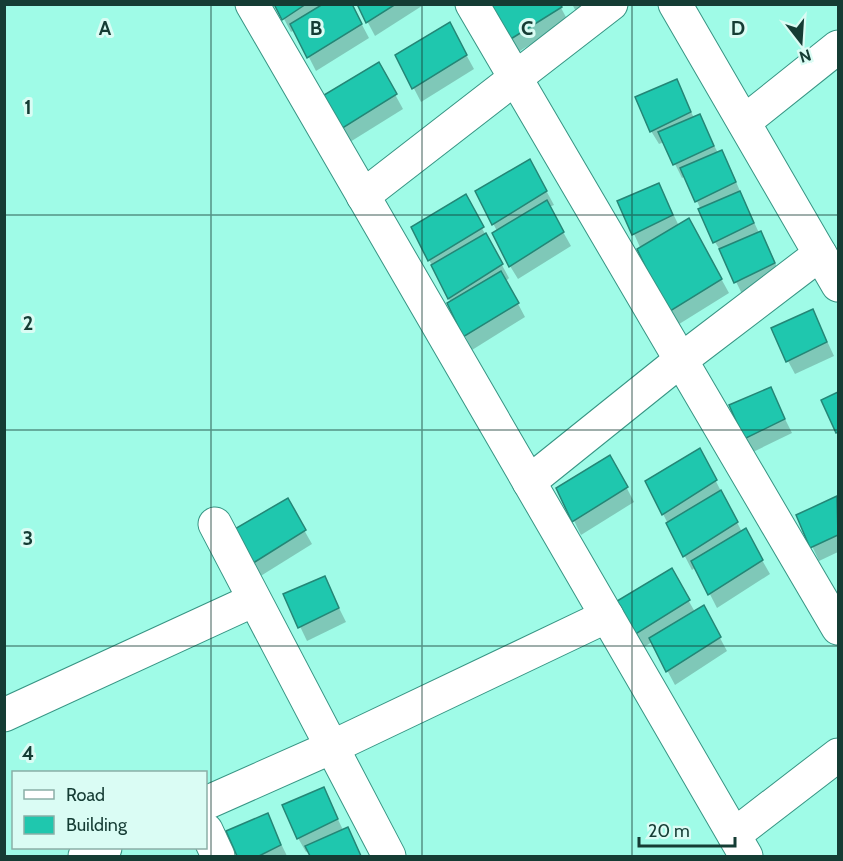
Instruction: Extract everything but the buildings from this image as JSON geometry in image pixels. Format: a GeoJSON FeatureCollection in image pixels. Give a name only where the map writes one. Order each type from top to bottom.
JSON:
{"type":"FeatureCollection","features":[{"type":"Feature","properties":{"kind":"street"},"geometry":{"type":"LineString","coordinates":[[252,4],[740,846],[838,755]]}},
{"type":"Feature","properties":{"kind":"street"},"geometry":{"type":"LineString","coordinates":[[472,4],[838,628]]}},
{"type":"Feature","properties":{"kind":"street"},"geometry":{"type":"LineString","coordinates":[[363,196],[611,4]]}},
{"type":"Feature","properties":{"kind":"street"},"geometry":{"type":"LineString","coordinates":[[675,4],[838,285]]}},
{"type":"Feature","properties":{"kind":"street"},"geometry":{"type":"LineString","coordinates":[[744,122],[838,47]]}},
{"type":"Feature","properties":{"kind":"street"},"geometry":{"type":"LineString","coordinates":[[530,482],[681,360],[820,254]]}},
{"type":"Feature","properties":{"kind":"street"},"geometry":{"type":"LineString","coordinates":[[214,524],[389,856]]}},
{"type":"Feature","properties":{"kind":"street"},"geometry":{"type":"LineString","coordinates":[[4,715],[254,600]]}},
{"type":"Feature","properties":{"kind":"street"},"geometry":{"type":"LineString","coordinates":[[207,803],[332,747],[607,616]]}},
{"type":"Feature","properties":{"kind":"street"},"geometry":{"type":"LineString","coordinates":[[207,832],[218,856]]}},
{"type":"Feature","properties":{"kind":"street"},"geometry":{"type":"LineString","coordinates":[[85,856],[102,849]]}}]}
